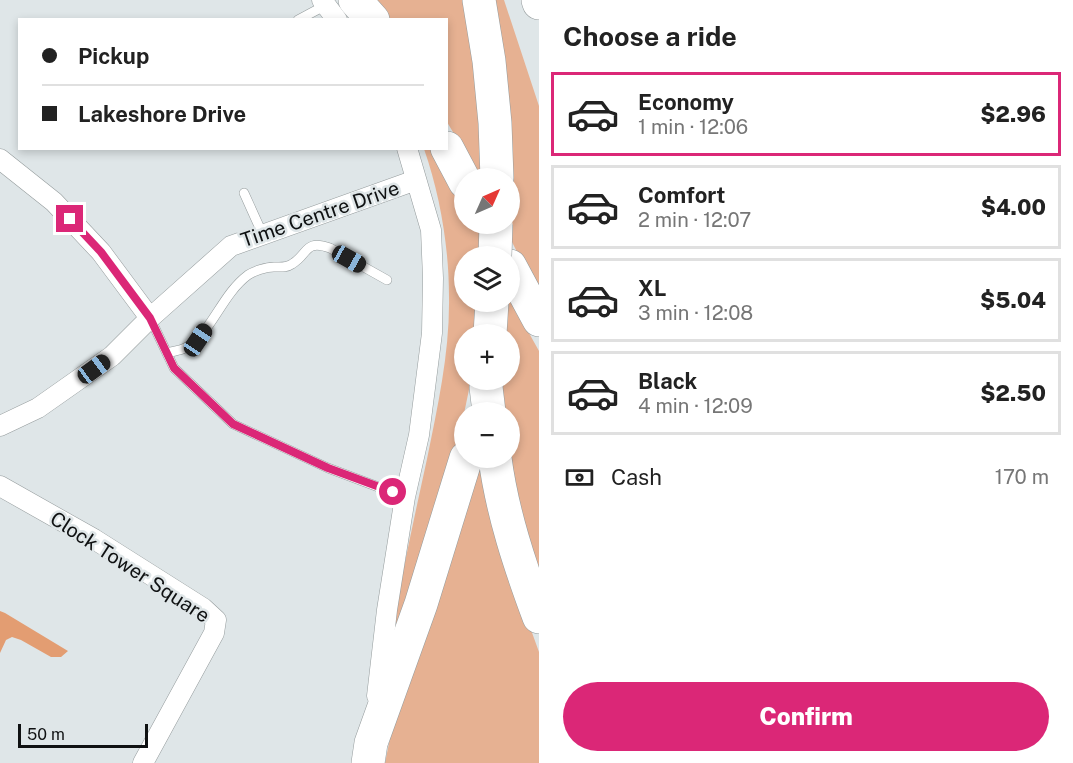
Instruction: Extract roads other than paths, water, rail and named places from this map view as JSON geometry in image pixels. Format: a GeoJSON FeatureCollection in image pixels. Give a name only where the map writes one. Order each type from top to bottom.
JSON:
{"type":"FeatureCollection","features":[{"type":"Feature","properties":{"kind":"highway"},"geometry":{"type":"LineString","coordinates":[[479,0],[489,61],[497,168]]}},
{"type":"Feature","properties":{"kind":"highway"},"geometry":{"type":"LineString","coordinates":[[335,6],[368,18]]}},
{"type":"Feature","properties":{"kind":"highway"},"geometry":{"type":"LineString","coordinates":[[448,150],[458,168]]}},
{"type":"Feature","properties":{"kind":"highway"},"geometry":{"type":"LineString","coordinates":[[520,285],[539,321]]}},
{"type":"Feature","properties":{"kind":"highway"},"geometry":{"type":"LineString","coordinates":[[370,753],[421,604],[463,468]]}},
{"type":"Feature","properties":{"kind":"highway"},"geometry":{"type":"LineString","coordinates":[[497,468],[520,566],[539,617]]}},
{"type":"Feature","properties":{"kind":"street"},"geometry":{"type":"LineString","coordinates":[[370,753],[387,610],[405,496],[419,435],[432,333],[431,230],[408,150]]}},
{"type":"Feature","properties":{"kind":"street"},"geometry":{"type":"LineString","coordinates":[[0,159],[54,202],[101,252],[150,318]]}},
{"type":"Feature","properties":{"kind":"street","name":"Time Centre Drive"},"geometry":{"type":"LineString","coordinates":[[0,426],[38,408],[112,356],[150,318],[231,246],[417,180]]}},
{"type":"Feature","properties":{"kind":"street","name":"Clock Tower Square"},"geometry":{"type":"LineString","coordinates":[[0,486],[94,539],[202,608],[216,620],[214,633],[142,763]]}},
{"type":"Feature","properties":{"kind":"lane"},"geometry":{"type":"LineString","coordinates":[[303,18],[335,6]]}},
{"type":"Feature","properties":{"kind":"lane"},"geometry":{"type":"LineString","coordinates":[[244,193],[263,235]]}},
{"type":"Feature","properties":{"kind":"lane"},"geometry":{"type":"LineString","coordinates":[[167,353],[183,349],[198,340],[232,289],[250,274],[272,267],[283,268],[292,264],[313,245],[330,248],[387,280]]}},
{"type":"Feature","properties":{"kind":"lane"},"geometry":{"type":"LineString","coordinates":[[150,318],[174,368],[233,424],[328,468],[405,496]]}}]}
